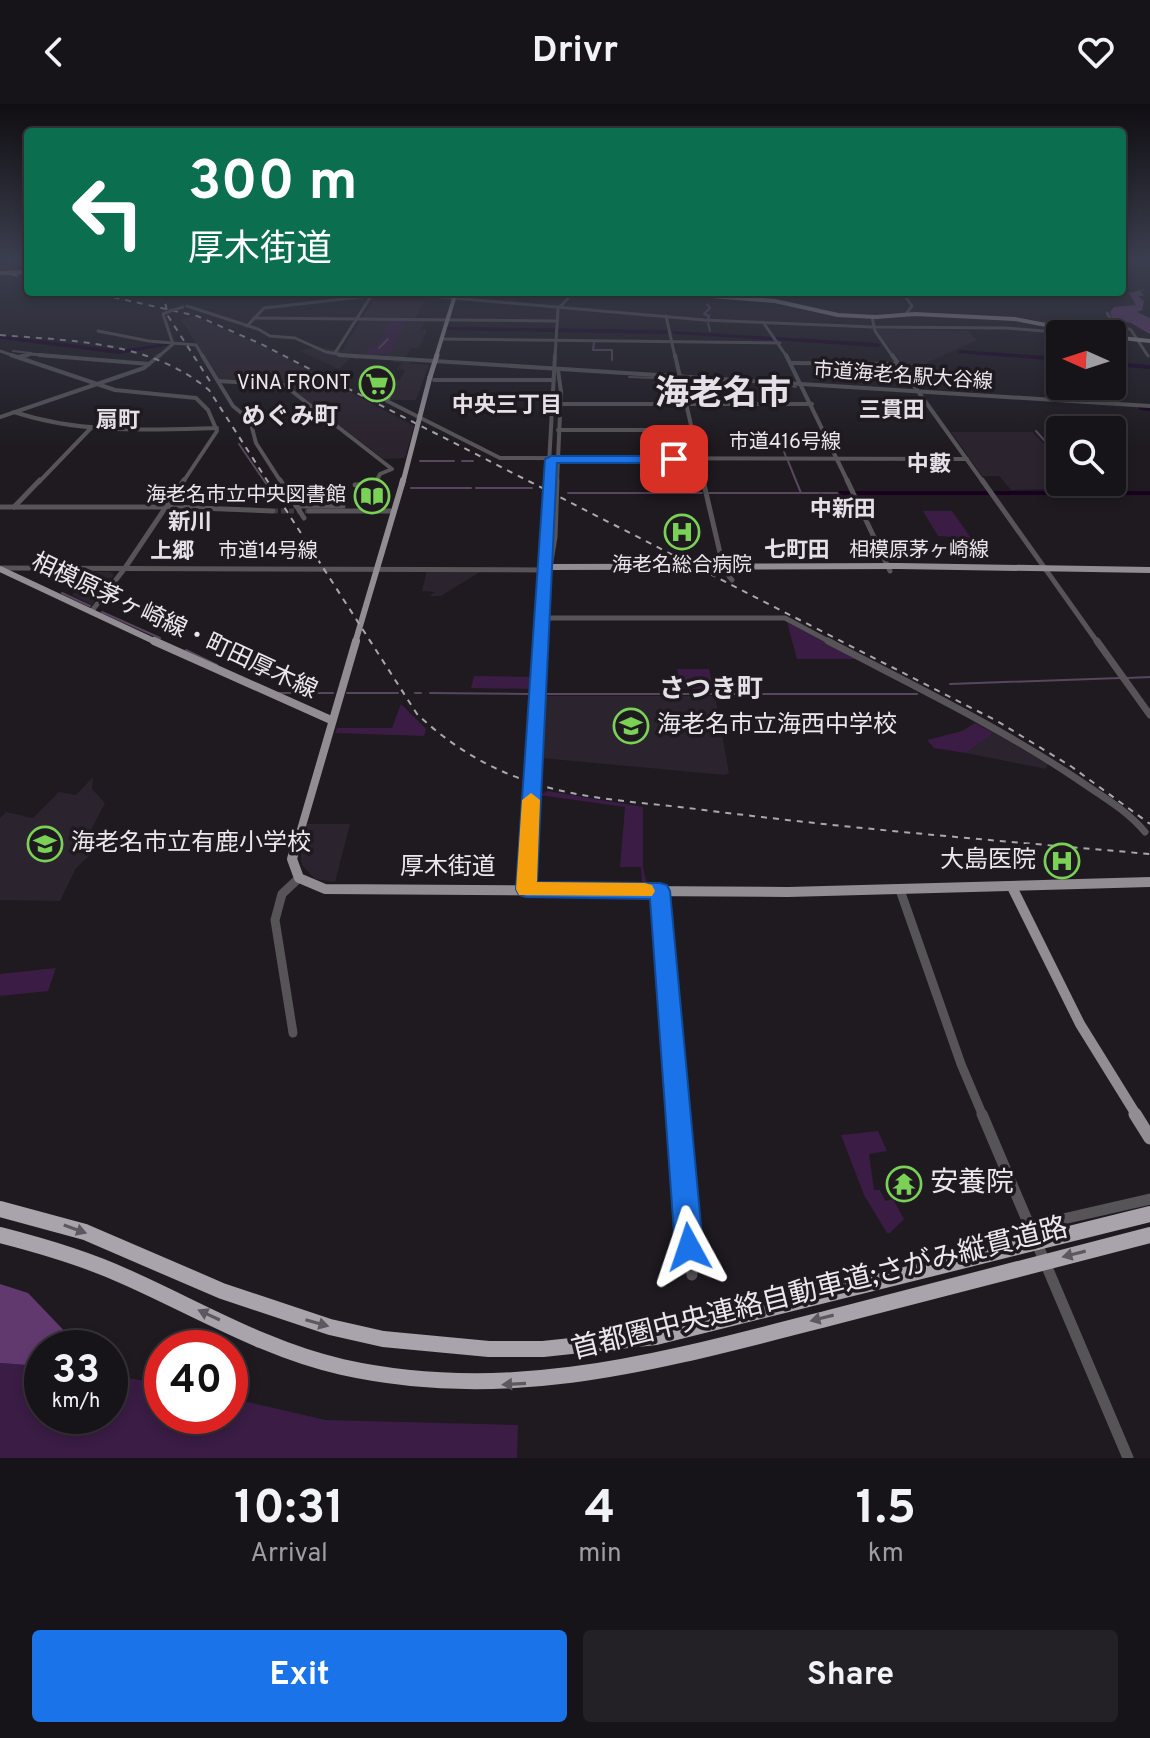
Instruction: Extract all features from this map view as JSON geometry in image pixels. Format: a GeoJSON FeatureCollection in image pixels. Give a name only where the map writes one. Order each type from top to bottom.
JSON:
{"type":"FeatureCollection","features":[{"type":"Feature","properties":{"kind":"highway","name":"首都圏中央連絡自動車道;さがみ縦貫道路"},"geometry":{"type":"LineString","coordinates":[[0,1209],[72,1228],[221,1291],[296,1318],[421,1346],[493,1352],[579,1348],[656,1337],[1150,1214]]}},
{"type":"Feature","properties":{"kind":"highway","name":"首都圏中央連絡自動車道;さがみ縦貫道路"},"geometry":{"type":"LineString","coordinates":[[0,1235],[98,1264],[262,1340],[327,1363],[415,1380],[488,1385],[582,1377],[658,1362],[1150,1235]]}},
{"type":"Feature","properties":{"kind":"main road"},"geometry":{"type":"LineString","coordinates":[[299,878],[292,859],[331,720],[379,568],[446,321]]}},
{"type":"Feature","properties":{"kind":"main road"},"geometry":{"type":"LineString","coordinates":[[1126,339],[1150,341]]}},
{"type":"Feature","properties":{"kind":"main road","name":"相模原茅ヶ崎線"},"geometry":{"type":"LineString","coordinates":[[547,568],[1150,572]]}},
{"type":"Feature","properties":{"kind":"main road","name":"相模原茅ヶ崎線・町田厚木線"},"geometry":{"type":"LineString","coordinates":[[0,569],[331,720]]}},
{"type":"Feature","properties":{"kind":"main road","name":"厚木街道"},"geometry":{"type":"LineString","coordinates":[[299,878],[325,889],[660,891],[900,890],[1150,882]]}},
{"type":"Feature","properties":{"kind":"main road"},"geometry":{"type":"LineString","coordinates":[[1012,887],[1080,1024],[1150,1138]]}},
{"type":"Feature","properties":{"kind":"street"},"geometry":{"type":"LineString","coordinates":[[166,321],[173,344]]}},
{"type":"Feature","properties":{"kind":"street"},"geometry":{"type":"LineString","coordinates":[[231,321],[247,326],[251,321]]}},
{"type":"Feature","properties":{"kind":"street"},"geometry":{"type":"LineString","coordinates":[[335,353],[356,321]]}},
{"type":"Feature","properties":{"kind":"street"},"geometry":{"type":"LineString","coordinates":[[526,889],[547,568],[555,537],[553,430],[557,404],[557,321]]}},
{"type":"Feature","properties":{"kind":"street"},"geometry":{"type":"LineString","coordinates":[[667,321],[714,529],[724,568],[732,580]]}},
{"type":"Feature","properties":{"kind":"street"},"geometry":{"type":"LineString","coordinates":[[750,321],[1046,331]]}},
{"type":"Feature","properties":{"kind":"street"},"geometry":{"type":"LineString","coordinates":[[872,321],[873,327],[898,364],[1150,715]]}},
{"type":"Feature","properties":{"kind":"street"},"geometry":{"type":"LineString","coordinates":[[1113,321],[1131,330],[1148,356]]}},
{"type":"Feature","properties":{"kind":"street"},"geometry":{"type":"LineString","coordinates":[[763,322],[777,339],[812,404],[889,569]]}},
{"type":"Feature","properties":{"kind":"street","name":"市道海老名駅大谷線"},"geometry":{"type":"LineString","coordinates":[[247,326],[269,336],[296,338],[326,352],[359,357],[1150,406]]}},
{"type":"Feature","properties":{"kind":"street"},"geometry":{"type":"LineString","coordinates":[[98,331],[173,344],[196,344],[234,407],[250,420],[256,443],[304,518]]}},
{"type":"Feature","properties":{"kind":"street"},"geometry":{"type":"LineString","coordinates":[[441,339],[672,342],[777,339]]}},
{"type":"Feature","properties":{"kind":"street"},"geometry":{"type":"LineString","coordinates":[[0,417],[151,364],[173,344]]}},
{"type":"Feature","properties":{"kind":"street"},"geometry":{"type":"LineString","coordinates":[[0,351],[124,391],[192,395],[201,401],[217,428]]}},
{"type":"Feature","properties":{"kind":"street"},"geometry":{"type":"LineString","coordinates":[[18,357],[31,354],[151,364]]}},
{"type":"Feature","properties":{"kind":"street"},"geometry":{"type":"LineString","coordinates":[[791,363],[898,364]]}},
{"type":"Feature","properties":{"kind":"street"},"geometry":{"type":"LineString","coordinates":[[555,459],[560,430],[554,380],[556,369]]}},
{"type":"Feature","properties":{"kind":"street"},"geometry":{"type":"LineString","coordinates":[[432,379],[554,380]]}},
{"type":"Feature","properties":{"kind":"street"},"geometry":{"type":"LineString","coordinates":[[218,381],[284,385],[391,470],[381,473],[375,484],[355,485]]}},
{"type":"Feature","properties":{"kind":"street","name":"市道416号線"},"geometry":{"type":"LineString","coordinates":[[392,389],[386,401],[494,457],[967,459]]}},
{"type":"Feature","properties":{"kind":"street"},"geometry":{"type":"LineString","coordinates":[[557,404],[812,404]]}},
{"type":"Feature","properties":{"kind":"street"},"geometry":{"type":"LineString","coordinates":[[14,412],[54,426],[90,429],[149,426],[217,428]]}},
{"type":"Feature","properties":{"kind":"street"},"geometry":{"type":"LineString","coordinates":[[91,612],[168,507],[217,428]]}},
{"type":"Feature","properties":{"kind":"street"},"geometry":{"type":"LineString","coordinates":[[14,507],[90,429]]}},
{"type":"Feature","properties":{"kind":"street"},"geometry":{"type":"LineString","coordinates":[[553,430],[692,430]]}},
{"type":"Feature","properties":{"kind":"street"},"geometry":{"type":"LineString","coordinates":[[296,506],[343,506]]}},
{"type":"Feature","properties":{"kind":"street"},"geometry":{"type":"LineString","coordinates":[[0,507],[168,507],[273,511]]}},
{"type":"Feature","properties":{"kind":"street"},"geometry":{"type":"LineString","coordinates":[[309,511],[394,511]]}},
{"type":"Feature","properties":{"kind":"street","name":"市道14号線"},"geometry":{"type":"LineString","coordinates":[[0,569],[547,568]]}},
{"type":"Feature","properties":{"kind":"street"},"geometry":{"type":"LineString","coordinates":[[543,618],[785,618],[1025,744],[1102,796],[1137,822],[1145,832]]}},
{"type":"Feature","properties":{"kind":"street"},"geometry":{"type":"LineString","coordinates":[[293,1033],[275,920],[282,894],[299,878]]}},
{"type":"Feature","properties":{"kind":"street"},"geometry":{"type":"LineString","coordinates":[[900,890],[956,1052],[1128,1458]]}},
{"type":"Feature","properties":{"kind":"street"},"geometry":{"type":"LineString","coordinates":[[660,891],[692,1275]]}},
{"type":"Feature","properties":{"kind":"street"},"geometry":{"type":"LineString","coordinates":[[1028,1227],[1150,1199]]}},
{"type":"Feature","properties":{"kind":"shaded area"},"geometry":{"type":"Polygon","coordinates":[[[182,321],[206,321],[267,348],[414,426],[405,458],[383,459],[282,381],[219,379],[182,321]]]}},
{"type":"Feature","properties":{"kind":"shaded area"},"geometry":{"type":"Polygon","coordinates":[[[360,321],[426,321],[421,329],[427,330],[419,348],[411,348],[406,357],[413,358],[410,363],[429,365],[416,400],[382,400],[358,387],[366,384],[361,381],[377,377],[400,380],[405,370],[397,369],[402,363],[393,362],[396,358],[353,355],[339,369],[300,351],[317,347],[342,350],[360,321]]]}},
{"type":"Feature","properties":{"kind":"shaded area"},"geometry":{"type":"Polygon","coordinates":[[[389,321],[407,321],[390,353],[364,355],[368,348],[378,345],[389,321]]]}},
{"type":"Feature","properties":{"kind":"shaded area"},"geometry":{"type":"Polygon","coordinates":[[[1126,321],[1150,321],[1150,334],[1131,323],[1126,321]]]}},
{"type":"Feature","properties":{"kind":"shaded area"},"geometry":{"type":"Polygon","coordinates":[[[875,329],[968,331],[977,340],[906,372],[875,329]]]}},
{"type":"Feature","properties":{"kind":"shaded area"},"geometry":{"type":"Polygon","coordinates":[[[951,432],[1032,432],[1046,446],[1046,489],[1011,490],[999,476],[982,476],[951,432]]]}},
{"type":"Feature","properties":{"kind":"shaded area"},"geometry":{"type":"Polygon","coordinates":[[[923,511],[952,511],[971,538],[938,536],[923,511]]]}},
{"type":"Feature","properties":{"kind":"shaded area"},"geometry":{"type":"Polygon","coordinates":[[[427,570],[483,570],[441,596],[429,596],[435,592],[422,591],[427,570]]]}},
{"type":"Feature","properties":{"kind":"shaded area"},"geometry":{"type":"Polygon","coordinates":[[[90,572],[110,572],[114,575],[92,605],[72,595],[90,572]]]}},
{"type":"Feature","properties":{"kind":"shaded area"},"geometry":{"type":"Polygon","coordinates":[[[787,622],[854,658],[854,659],[797,659],[787,622]]]}},
{"type":"Feature","properties":{"kind":"shaded area"},"geometry":{"type":"Polygon","coordinates":[[[677,669],[709,669],[713,689],[680,689],[677,669]]]}},
{"type":"Feature","properties":{"kind":"shaded area"},"geometry":{"type":"Polygon","coordinates":[[[474,676],[532,677],[531,689],[471,688],[474,676]]]}},
{"type":"Feature","properties":{"kind":"shaded area","name":"海老名市立海西中学校"},"geometry":{"type":"Polygon","coordinates":[[[542,696],[715,696],[729,773],[541,758],[542,696]]]}},
{"type":"Feature","properties":{"kind":"shaded area"},"geometry":{"type":"Polygon","coordinates":[[[401,704],[426,729],[424,736],[335,733],[337,728],[392,728],[401,704]]]}},
{"type":"Feature","properties":{"kind":"shaded area"},"geometry":{"type":"Polygon","coordinates":[[[975,723],[994,733],[966,753],[934,748],[927,740],[962,731],[975,723]]]}},
{"type":"Feature","properties":{"kind":"shaded area"},"geometry":{"type":"Polygon","coordinates":[[[994,733],[1048,764],[1046,769],[966,753],[994,733]]]}},
{"type":"Feature","properties":{"kind":"shaded area","name":"海老名市立有鹿小学校"},"geometry":{"type":"Polygon","coordinates":[[[93,777],[92,789],[105,803],[90,832],[90,855],[76,868],[60,901],[0,900],[0,818],[6,812],[33,818],[59,792],[76,795],[93,777]]]}},
{"type":"Feature","properties":{"kind":"shaded area"},"geometry":{"type":"Polygon","coordinates":[[[548,791],[643,807],[643,868],[647,884],[642,884],[641,867],[620,867],[625,807],[539,795],[548,791]]]}},
{"type":"Feature","properties":{"kind":"shaded area"},"geometry":{"type":"Polygon","coordinates":[[[307,824],[350,824],[335,882],[315,879],[302,865],[300,851],[307,824]]]}},
{"type":"Feature","properties":{"kind":"shaded area"},"geometry":{"type":"Polygon","coordinates":[[[56,968],[48,991],[0,996],[0,974],[56,968]]]}},
{"type":"Feature","properties":{"kind":"shaded area"},"geometry":{"type":"Polygon","coordinates":[[[878,1131],[887,1151],[869,1154],[874,1190],[880,1190],[885,1201],[893,1199],[904,1219],[890,1233],[887,1233],[864,1195],[841,1135],[878,1131]]]}},
{"type":"Feature","properties":{"kind":"shaded area"},"geometry":{"type":"Polygon","coordinates":[[[0,1284],[28,1293],[63,1330],[24,1330],[24,1365],[0,1363],[0,1284]]]}},
{"type":"Feature","properties":{"kind":"shaded area"},"geometry":{"type":"Polygon","coordinates":[[[0,1363],[24,1365],[24,1434],[128,1434],[128,1378],[144,1381],[144,1434],[248,1434],[248,1402],[326,1420],[518,1425],[517,1458],[0,1458],[0,1363]]]}},
{"type":"Feature","properties":{"kind":"waterway"},"geometry":{"type":"LineString","coordinates":[[708,323],[710,331]]}},
{"type":"Feature","properties":{"kind":"waterway"},"geometry":{"type":"LineString","coordinates":[[447,329],[667,332]]}},
{"type":"Feature","properties":{"kind":"waterway"},"geometry":{"type":"LineString","coordinates":[[674,332],[878,345]]}},
{"type":"Feature","properties":{"kind":"waterway"},"geometry":{"type":"LineString","coordinates":[[0,337],[119,352],[168,345]]}},
{"type":"Feature","properties":{"kind":"waterway"},"geometry":{"type":"LineString","coordinates":[[379,348],[388,339]]}},
{"type":"Feature","properties":{"kind":"waterway"},"geometry":{"type":"LineString","coordinates":[[594,343],[593,350],[612,350],[612,360]]}},
{"type":"Feature","properties":{"kind":"waterway"},"geometry":{"type":"LineString","coordinates":[[13,351],[31,353]]}},
{"type":"Feature","properties":{"kind":"waterway"},"geometry":{"type":"LineString","coordinates":[[960,352],[1046,358]]}},
{"type":"Feature","properties":{"kind":"waterway"},"geometry":{"type":"LineString","coordinates":[[1126,365],[1150,367]]}},
{"type":"Feature","properties":{"kind":"waterway"},"geometry":{"type":"LineString","coordinates":[[629,377],[656,378]]}},
{"type":"Feature","properties":{"kind":"waterway"},"geometry":{"type":"LineString","coordinates":[[792,386],[796,387]]}},
{"type":"Feature","properties":{"kind":"waterway"},"geometry":{"type":"LineString","coordinates":[[1141,408],[1150,409]]}},
{"type":"Feature","properties":{"kind":"waterway"},"geometry":{"type":"LineString","coordinates":[[1036,431],[1046,442]]}},
{"type":"Feature","properties":{"kind":"waterway"},"geometry":{"type":"LineString","coordinates":[[778,435],[786,457]]}},
{"type":"Feature","properties":{"kind":"waterway"},"geometry":{"type":"LineString","coordinates":[[239,444],[269,488]]}},
{"type":"Feature","properties":{"kind":"waterway"},"geometry":{"type":"LineString","coordinates":[[420,461],[454,461]]}},
{"type":"Feature","properties":{"kind":"waterway"},"geometry":{"type":"LineString","coordinates":[[462,461],[473,461]]}},
{"type":"Feature","properties":{"kind":"waterway"},"geometry":{"type":"LineString","coordinates":[[788,461],[801,493]]}},
{"type":"Feature","properties":{"kind":"waterway"},"geometry":{"type":"LineString","coordinates":[[411,488],[471,488]]}},
{"type":"Feature","properties":{"kind":"waterway"},"geometry":{"type":"LineString","coordinates":[[476,488],[532,488]]}},
{"type":"Feature","properties":{"kind":"waterway"},"geometry":{"type":"LineString","coordinates":[[568,493],[702,493]]}},
{"type":"Feature","properties":{"kind":"waterway"},"geometry":{"type":"LineString","coordinates":[[709,493],[801,493]]}},
{"type":"Feature","properties":{"kind":"waterway"},"geometry":{"type":"LineString","coordinates":[[801,493],[842,493]]}},
{"type":"Feature","properties":{"kind":"waterway"},"geometry":{"type":"LineString","coordinates":[[842,493],[1150,493]]}},
{"type":"Feature","properties":{"kind":"waterway"},"geometry":{"type":"LineString","coordinates":[[62,593],[90,606]]}},
{"type":"Feature","properties":{"kind":"waterway"},"geometry":{"type":"LineString","coordinates":[[102,612],[160,638]]}},
{"type":"Feature","properties":{"kind":"waterway"},"geometry":{"type":"LineString","coordinates":[[186,650],[217,665]]}},
{"type":"Feature","properties":{"kind":"waterway"},"geometry":{"type":"LineString","coordinates":[[1127,678],[1150,677]]}},
{"type":"Feature","properties":{"kind":"waterway"},"geometry":{"type":"LineString","coordinates":[[950,684],[1120,678]]}},
{"type":"Feature","properties":{"kind":"waterway"},"geometry":{"type":"LineString","coordinates":[[279,693],[333,693]]}},
{"type":"Feature","properties":{"kind":"waterway"},"geometry":{"type":"LineString","coordinates":[[347,693],[398,693]]}},
{"type":"Feature","properties":{"kind":"waterway"},"geometry":{"type":"LineString","coordinates":[[415,693],[421,693]]}},
{"type":"Feature","properties":{"kind":"waterway"},"geometry":{"type":"LineString","coordinates":[[430,693],[531,694]]}},
{"type":"Feature","properties":{"kind":"waterway"},"geometry":{"type":"LineString","coordinates":[[545,694],[917,694]]}},
{"type":"Feature","properties":{"kind":"tunnel"},"geometry":{"type":"LineString","coordinates":[[273,511],[309,511]]}},
{"type":"Feature","properties":{"kind":"railway"},"geometry":{"type":"LineString","coordinates":[[171,321],[213,386]]}},
{"type":"Feature","properties":{"kind":"railway"},"geometry":{"type":"LineString","coordinates":[[209,321],[261,344],[997,721],[1072,767],[1150,824]]}},
{"type":"Feature","properties":{"kind":"railway"},"geometry":{"type":"LineString","coordinates":[[0,335],[110,346],[162,362],[209,390],[417,714],[456,745],[499,770],[551,788],[616,800],[871,829],[1150,854]]}},
{"type":"Feature","properties":{"kind":"slow traffic"},"geometry":{"type":"LineString","coordinates":[[531,800],[526,889],[645,891]]}},
{"type":"Feature","properties":{"kind":"place","name":"ViNA FRONT"},"geometry":{"type":"Point","coordinates":[377,384]}},
{"type":"Feature","properties":{"kind":"place","name":"海老名市立中央図書館"},"geometry":{"type":"Point","coordinates":[372,496]}},
{"type":"Feature","properties":{"kind":"place","name":"海老名総合病院"},"geometry":{"type":"Point","coordinates":[682,532]}},
{"type":"Feature","properties":{"kind":"place","name":"海老名市立海西中学校"},"geometry":{"type":"Point","coordinates":[631,726]}},
{"type":"Feature","properties":{"kind":"place","name":"海老名市立有鹿小学校"},"geometry":{"type":"Point","coordinates":[45,844]}},
{"type":"Feature","properties":{"kind":"place","name":"大島医院"},"geometry":{"type":"Point","coordinates":[1062,861]}},
{"type":"Feature","properties":{"kind":"place","name":"安養院"},"geometry":{"type":"Point","coordinates":[904,1184]}},
{"type":"Feature","properties":{"kind":"district","name":"海老名市"},"geometry":{"type":"Point","coordinates":[723,395]}},
{"type":"Feature","properties":{"kind":"district","name":"中央三丁目"},"geometry":{"type":"Point","coordinates":[507,406]}},
{"type":"Feature","properties":{"kind":"district","name":"三貫田"},"geometry":{"type":"Point","coordinates":[892,411]}},
{"type":"Feature","properties":{"kind":"district","name":"めぐみ町"},"geometry":{"type":"Point","coordinates":[290,418]}},
{"type":"Feature","properties":{"kind":"district","name":"扇町"},"geometry":{"type":"Point","coordinates":[118,421]}},
{"type":"Feature","properties":{"kind":"district","name":"中藪"},"geometry":{"type":"Point","coordinates":[929,465]}},
{"type":"Feature","properties":{"kind":"district","name":"中新田"},"geometry":{"type":"Point","coordinates":[843,510]}},
{"type":"Feature","properties":{"kind":"district","name":"新川"},"geometry":{"type":"Point","coordinates":[190,523]}},
{"type":"Feature","properties":{"kind":"district","name":"七町田"},"geometry":{"type":"Point","coordinates":[797,551]}},
{"type":"Feature","properties":{"kind":"district","name":"上郷"},"geometry":{"type":"Point","coordinates":[172,552]}},
{"type":"Feature","properties":{"kind":"district","name":"さつき町"},"geometry":{"type":"Point","coordinates":[711,690]}},
{"type":"Feature","properties":{"kind":"route"},"geometry":{"type":"LineString","coordinates":[[674,459],[551,459],[526,889],[660,891],[689,1247]]}}]}
